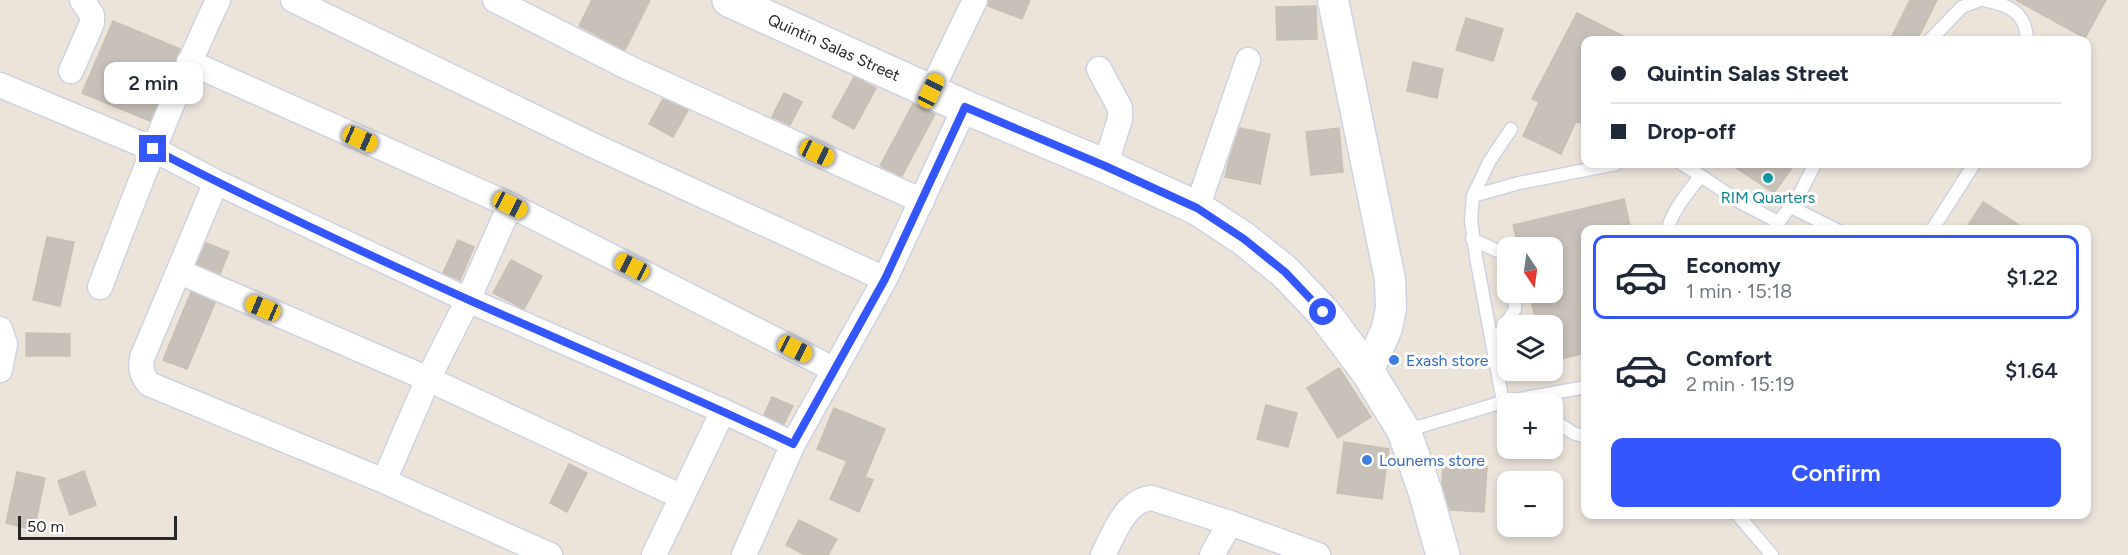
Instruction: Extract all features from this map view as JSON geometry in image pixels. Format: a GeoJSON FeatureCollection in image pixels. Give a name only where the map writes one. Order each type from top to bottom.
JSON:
{"type":"FeatureCollection","features":[{"type":"Feature","properties":{"kind":"main road","name":"Quintin Salas Street"},"geometry":{"type":"LineString","coordinates":[[729,0],[965,107],[1197,208],[1244,239],[1285,272],[1323,312],[1368,372],[1404,431],[1425,491],[1443,555]]}},
{"type":"Feature","properties":{"kind":"street"},"geometry":{"type":"LineString","coordinates":[[71,71],[92,23],[92,15],[82,0]]}},
{"type":"Feature","properties":{"kind":"street"},"geometry":{"type":"LineString","coordinates":[[100,287],[153,149],[218,0]]}},
{"type":"Feature","properties":{"kind":"street"},"geometry":{"type":"LineString","coordinates":[[495,0],[627,67],[922,201]]}},
{"type":"Feature","properties":{"kind":"street"},"geometry":{"type":"LineString","coordinates":[[931,91],[975,0]]}},
{"type":"Feature","properties":{"kind":"street"},"geometry":{"type":"LineString","coordinates":[[1333,0],[1390,279],[1391,308],[1387,328],[1368,372]]}},
{"type":"Feature","properties":{"kind":"street"},"geometry":{"type":"LineString","coordinates":[[304,2],[588,143],[885,279]]}},
{"type":"Feature","properties":{"kind":"street"},"geometry":{"type":"LineString","coordinates":[[1197,208],[1248,60]]}},
{"type":"Feature","properties":{"kind":"street"},"geometry":{"type":"LineString","coordinates":[[189,62],[510,205],[835,369]]}},
{"type":"Feature","properties":{"kind":"street"},"geometry":{"type":"LineString","coordinates":[[1099,69],[1120,108],[1120,120],[1105,166]]}},
{"type":"Feature","properties":{"kind":"street"},"geometry":{"type":"LineString","coordinates":[[0,86],[153,149],[216,182],[468,300],[723,411],[793,444]]}},
{"type":"Feature","properties":{"kind":"street"},"geometry":{"type":"LineString","coordinates":[[744,555],[793,444],[885,279],[965,107]]}},
{"type":"Feature","properties":{"kind":"street"},"geometry":{"type":"LineString","coordinates":[[216,182],[142,358],[143,377],[149,384],[384,481],[550,555]]}},
{"type":"Feature","properties":{"kind":"street"},"geometry":{"type":"LineString","coordinates":[[384,481],[428,379],[468,300],[510,205]]}},
{"type":"Feature","properties":{"kind":"street"},"geometry":{"type":"LineString","coordinates":[[180,272],[428,379],[682,497]]}},
{"type":"Feature","properties":{"kind":"street"},"geometry":{"type":"LineString","coordinates":[[0,329],[5,344],[0,370]]}},
{"type":"Feature","properties":{"kind":"street"},"geometry":{"type":"LineString","coordinates":[[654,555],[723,411]]}},
{"type":"Feature","properties":{"kind":"street"},"geometry":{"type":"LineString","coordinates":[[1103,555],[1118,526],[1134,503],[1145,498],[1164,501],[1318,555]]}},
{"type":"Feature","properties":{"kind":"street"},"geometry":{"type":"LineString","coordinates":[[1212,555],[1230,523]]}},
{"type":"Feature","properties":{"kind":"lane"},"geometry":{"type":"LineString","coordinates":[[1934,36],[1962,8],[1982,0],[1999,3],[2016,12],[2023,19],[2027,36]]}},
{"type":"Feature","properties":{"kind":"lane"},"geometry":{"type":"LineString","coordinates":[[1501,393],[1472,239],[1471,220],[1473,196],[1489,162],[1510,129]]}},
{"type":"Feature","properties":{"kind":"lane"},"geometry":{"type":"LineString","coordinates":[[1473,196],[1510,185],[1596,168]]}},
{"type":"Feature","properties":{"kind":"lane"},"geometry":{"type":"LineString","coordinates":[[1688,168],[1774,225]]}},
{"type":"Feature","properties":{"kind":"lane"},"geometry":{"type":"LineString","coordinates":[[1776,225],[1800,193],[1813,168]]}},
{"type":"Feature","properties":{"kind":"lane"},"geometry":{"type":"LineString","coordinates":[[1935,225],[1971,168]]}},
{"type":"Feature","properties":{"kind":"lane"},"geometry":{"type":"LineString","coordinates":[[1668,225],[1701,176]]}},
{"type":"Feature","properties":{"kind":"lane"},"geometry":{"type":"LineString","coordinates":[[1789,206],[1827,225]]}},
{"type":"Feature","properties":{"kind":"lane"},"geometry":{"type":"LineString","coordinates":[[1472,239],[1497,251]]}},
{"type":"Feature","properties":{"kind":"lane"},"geometry":{"type":"LineString","coordinates":[[1493,345],[1515,309],[1515,303]]}},
{"type":"Feature","properties":{"kind":"lane"},"geometry":{"type":"LineString","coordinates":[[1563,393],[1581,388]]}},
{"type":"Feature","properties":{"kind":"lane"},"geometry":{"type":"LineString","coordinates":[[1404,431],[1497,404]]}},
{"type":"Feature","properties":{"kind":"lane"},"geometry":{"type":"LineString","coordinates":[[1563,426],[1581,435]]}},
{"type":"Feature","properties":{"kind":"lane"},"geometry":{"type":"LineString","coordinates":[[1741,519],[1772,555]]}},
{"type":"Feature","properties":{"kind":"building"},"geometry":{"type":"Polygon","coordinates":[[[592,0],[650,0],[625,50],[579,26],[592,0]]]}},
{"type":"Feature","properties":{"kind":"building"},"geometry":{"type":"Polygon","coordinates":[[[989,0],[1030,0],[1022,19],[988,6],[989,0]]]}},
{"type":"Feature","properties":{"kind":"building"},"geometry":{"type":"Polygon","coordinates":[[[1910,0],[1937,0],[1919,36],[1892,36],[1910,0]]]}},
{"type":"Feature","properties":{"kind":"building"},"geometry":{"type":"Polygon","coordinates":[[[2016,0],[2106,0],[2086,36],[2081,36],[2016,0]]]}},
{"type":"Feature","properties":{"kind":"building"},"geometry":{"type":"Polygon","coordinates":[[[1316,6],[1317,39],[1277,40],[1276,7],[1316,6]]]}},
{"type":"Feature","properties":{"kind":"building"},"geometry":{"type":"Polygon","coordinates":[[[1577,13],[1623,36],[1581,36],[1581,124],[1576,121],[1561,154],[1523,136],[1539,102],[1532,99],[1577,13]]]}},
{"type":"Feature","properties":{"kind":"building"},"geometry":{"type":"Polygon","coordinates":[[[1466,18],[1503,29],[1493,61],[1456,50],[1466,18]]]}},
{"type":"Feature","properties":{"kind":"building"},"geometry":{"type":"Polygon","coordinates":[[[113,21],[180,49],[150,121],[82,93],[113,21]]]}},
{"type":"Feature","properties":{"kind":"building"},"geometry":{"type":"Polygon","coordinates":[[[1413,62],[1443,69],[1437,98],[1407,91],[1413,62]]]}},
{"type":"Feature","properties":{"kind":"building"},"geometry":{"type":"Polygon","coordinates":[[[854,77],[876,88],[854,129],[832,117],[854,77]]]}},
{"type":"Feature","properties":{"kind":"building"},"geometry":{"type":"Polygon","coordinates":[[[784,93],[802,102],[790,125],[772,117],[784,93]]]}},
{"type":"Feature","properties":{"kind":"building"},"geometry":{"type":"Polygon","coordinates":[[[663,99],[688,110],[673,137],[649,124],[663,99]]]}},
{"type":"Feature","properties":{"kind":"building"},"geometry":{"type":"Polygon","coordinates":[[[913,104],[935,114],[902,176],[880,166],[913,104]]]}},
{"type":"Feature","properties":{"kind":"building"},"geometry":{"type":"Polygon","coordinates":[[[1240,128],[1270,134],[1260,184],[1225,177],[1240,128]]]}},
{"type":"Feature","properties":{"kind":"building"},"geometry":{"type":"Polygon","coordinates":[[[1339,128],[1343,172],[1311,175],[1306,132],[1339,128]]]}},
{"type":"Feature","properties":{"kind":"building","name":"RIM Quarters"},"geometry":{"type":"Polygon","coordinates":[[[1736,168],[1792,168],[1774,193],[1736,168]]]}},
{"type":"Feature","properties":{"kind":"building"},"geometry":{"type":"Polygon","coordinates":[[[1624,199],[1630,225],[1581,225],[1581,354],[1563,358],[1563,315],[1534,315],[1532,303],[1563,303],[1563,237],[1516,237],[1513,225],[1624,199]]]}},
{"type":"Feature","properties":{"kind":"building"},"geometry":{"type":"Polygon","coordinates":[[[1983,202],[2019,225],[1968,225],[1983,202]]]}},
{"type":"Feature","properties":{"kind":"building"},"geometry":{"type":"Polygon","coordinates":[[[47,237],[74,242],[60,306],[33,300],[47,237]]]}},
{"type":"Feature","properties":{"kind":"building"},"geometry":{"type":"Polygon","coordinates":[[[458,240],[474,247],[460,280],[443,273],[458,240]]]}},
{"type":"Feature","properties":{"kind":"building"},"geometry":{"type":"Polygon","coordinates":[[[206,243],[229,252],[220,274],[197,264],[206,243]]]}},
{"type":"Feature","properties":{"kind":"building"},"geometry":{"type":"Polygon","coordinates":[[[511,260],[542,276],[524,309],[493,293],[511,260]]]}},
{"type":"Feature","properties":{"kind":"building"},"geometry":{"type":"Polygon","coordinates":[[[191,292],[215,303],[187,369],[163,360],[191,292]]]}},
{"type":"Feature","properties":{"kind":"building"},"geometry":{"type":"Polygon","coordinates":[[[26,333],[70,334],[70,356],[26,356],[26,333]]]}},
{"type":"Feature","properties":{"kind":"building"},"geometry":{"type":"Polygon","coordinates":[[[1339,368],[1371,417],[1338,438],[1307,388],[1339,368]]]}},
{"type":"Feature","properties":{"kind":"building"},"geometry":{"type":"Polygon","coordinates":[[[772,397],[793,406],[784,424],[764,415],[772,397]]]}},
{"type":"Feature","properties":{"kind":"building"},"geometry":{"type":"Polygon","coordinates":[[[1266,405],[1297,413],[1288,447],[1257,439],[1266,405]]]}},
{"type":"Feature","properties":{"kind":"building"},"geometry":{"type":"Polygon","coordinates":[[[834,408],[885,429],[865,477],[873,480],[859,512],[830,499],[847,461],[817,449],[834,408]]]}},
{"type":"Feature","properties":{"kind":"building"},"geometry":{"type":"Polygon","coordinates":[[[1344,442],[1389,449],[1382,499],[1337,493],[1344,442]]]}},
{"type":"Feature","properties":{"kind":"building"},"geometry":{"type":"Polygon","coordinates":[[[569,464],[587,473],[567,512],[550,503],[569,464]]]}},
{"type":"Feature","properties":{"kind":"building"},"geometry":{"type":"Polygon","coordinates":[[[1443,464],[1487,467],[1484,512],[1450,510],[1442,484],[1443,464]]]}},
{"type":"Feature","properties":{"kind":"building"},"geometry":{"type":"Polygon","coordinates":[[[84,471],[96,505],[70,515],[58,481],[84,471]]]}},
{"type":"Feature","properties":{"kind":"building"},"geometry":{"type":"Polygon","coordinates":[[[17,472],[45,478],[34,530],[6,523],[17,472]]]}},
{"type":"Feature","properties":{"kind":"building"},"geometry":{"type":"Polygon","coordinates":[[[799,520],[837,539],[828,555],[805,555],[786,545],[799,520]]]}},
{"type":"Feature","properties":{"kind":"place","name":"RIM Quarters"},"geometry":{"type":"Point","coordinates":[1768,178]}},
{"type":"Feature","properties":{"kind":"place","name":"Exash store"},"geometry":{"type":"Point","coordinates":[1394,360]}},
{"type":"Feature","properties":{"kind":"place","name":"Lounems store"},"geometry":{"type":"Point","coordinates":[1367,460]}},
{"type":"Feature","properties":{"kind":"route"},"geometry":{"type":"LineString","coordinates":[[153,149],[216,182],[468,300],[723,411],[793,444],[885,279],[965,107],[1197,208],[1244,239],[1285,272],[1323,312]]}}]}
